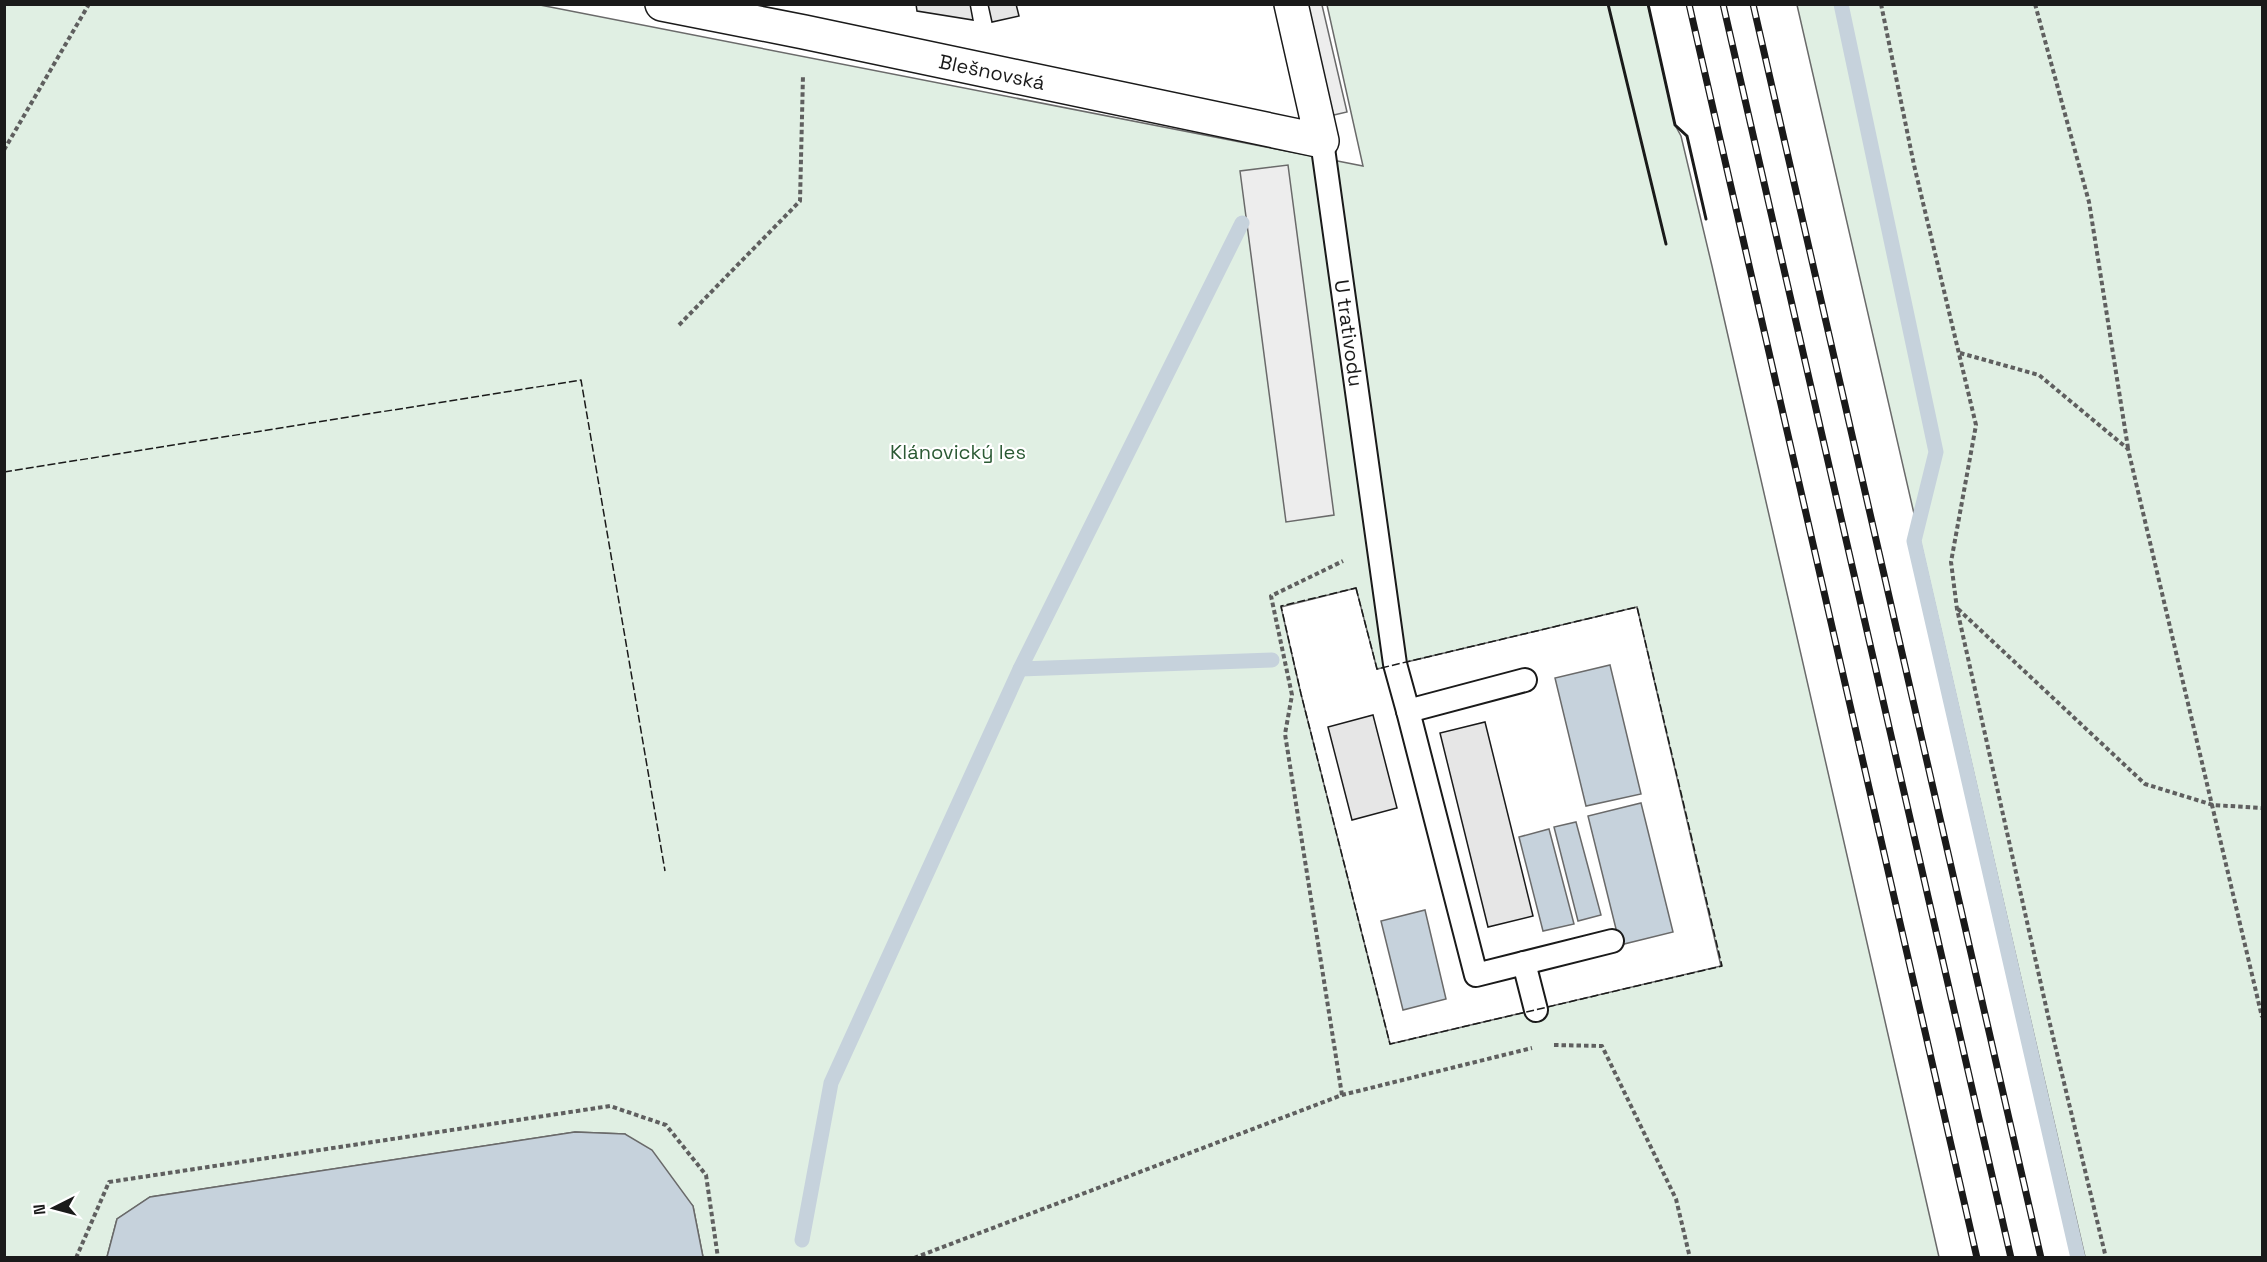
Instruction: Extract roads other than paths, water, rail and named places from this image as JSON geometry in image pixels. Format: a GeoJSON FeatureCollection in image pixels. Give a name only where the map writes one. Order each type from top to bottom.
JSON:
{"type":"FeatureCollection","features":[{"type":"Feature","properties":{"kind":"street","name":"Blešnovská"},"geometry":{"type":"LineString","coordinates":[[662,4],[1322,141]]}},
{"type":"Feature","properties":{"kind":"street","name":"U trativodu"},"geometry":{"type":"LineString","coordinates":[[1291,4],[1322,141]]}},
{"type":"Feature","properties":{"kind":"lane","name":"U trativodu"},"geometry":{"type":"LineString","coordinates":[[1322,141],[1395,664],[1476,975],[1524,963]]}},
{"type":"Feature","properties":{"kind":"lane"},"geometry":{"type":"LineString","coordinates":[[1408,711],[1525,680]]}},
{"type":"Feature","properties":{"kind":"lane"},"geometry":{"type":"LineString","coordinates":[[1536,1010],[1524,963],[1612,941]]}},
{"type":"Feature","properties":{"kind":"waterway"},"geometry":{"type":"LineString","coordinates":[[1841,4],[1936,452],[1914,541],[2078,1258]]}},
{"type":"Feature","properties":{"kind":"waterway"},"geometry":{"type":"LineString","coordinates":[[802,1240],[831,1083],[1020,669],[1242,223]]}},
{"type":"Feature","properties":{"kind":"waterway"},"geometry":{"type":"LineString","coordinates":[[1020,669],[1272,660]]}},
{"type":"Feature","properties":{"kind":"railway"},"geometry":{"type":"LineString","coordinates":[[1689,4],[1977,1258]]}},
{"type":"Feature","properties":{"kind":"railway"},"geometry":{"type":"LineString","coordinates":[[1723,4],[2011,1258]]}},
{"type":"Feature","properties":{"kind":"railway"},"geometry":{"type":"LineString","coordinates":[[1753,4],[2041,1258]]}},
{"type":"Feature","properties":{"kind":"park label","name":"Klánovický les"},"geometry":{"type":"Point","coordinates":[958,452]}}]}
